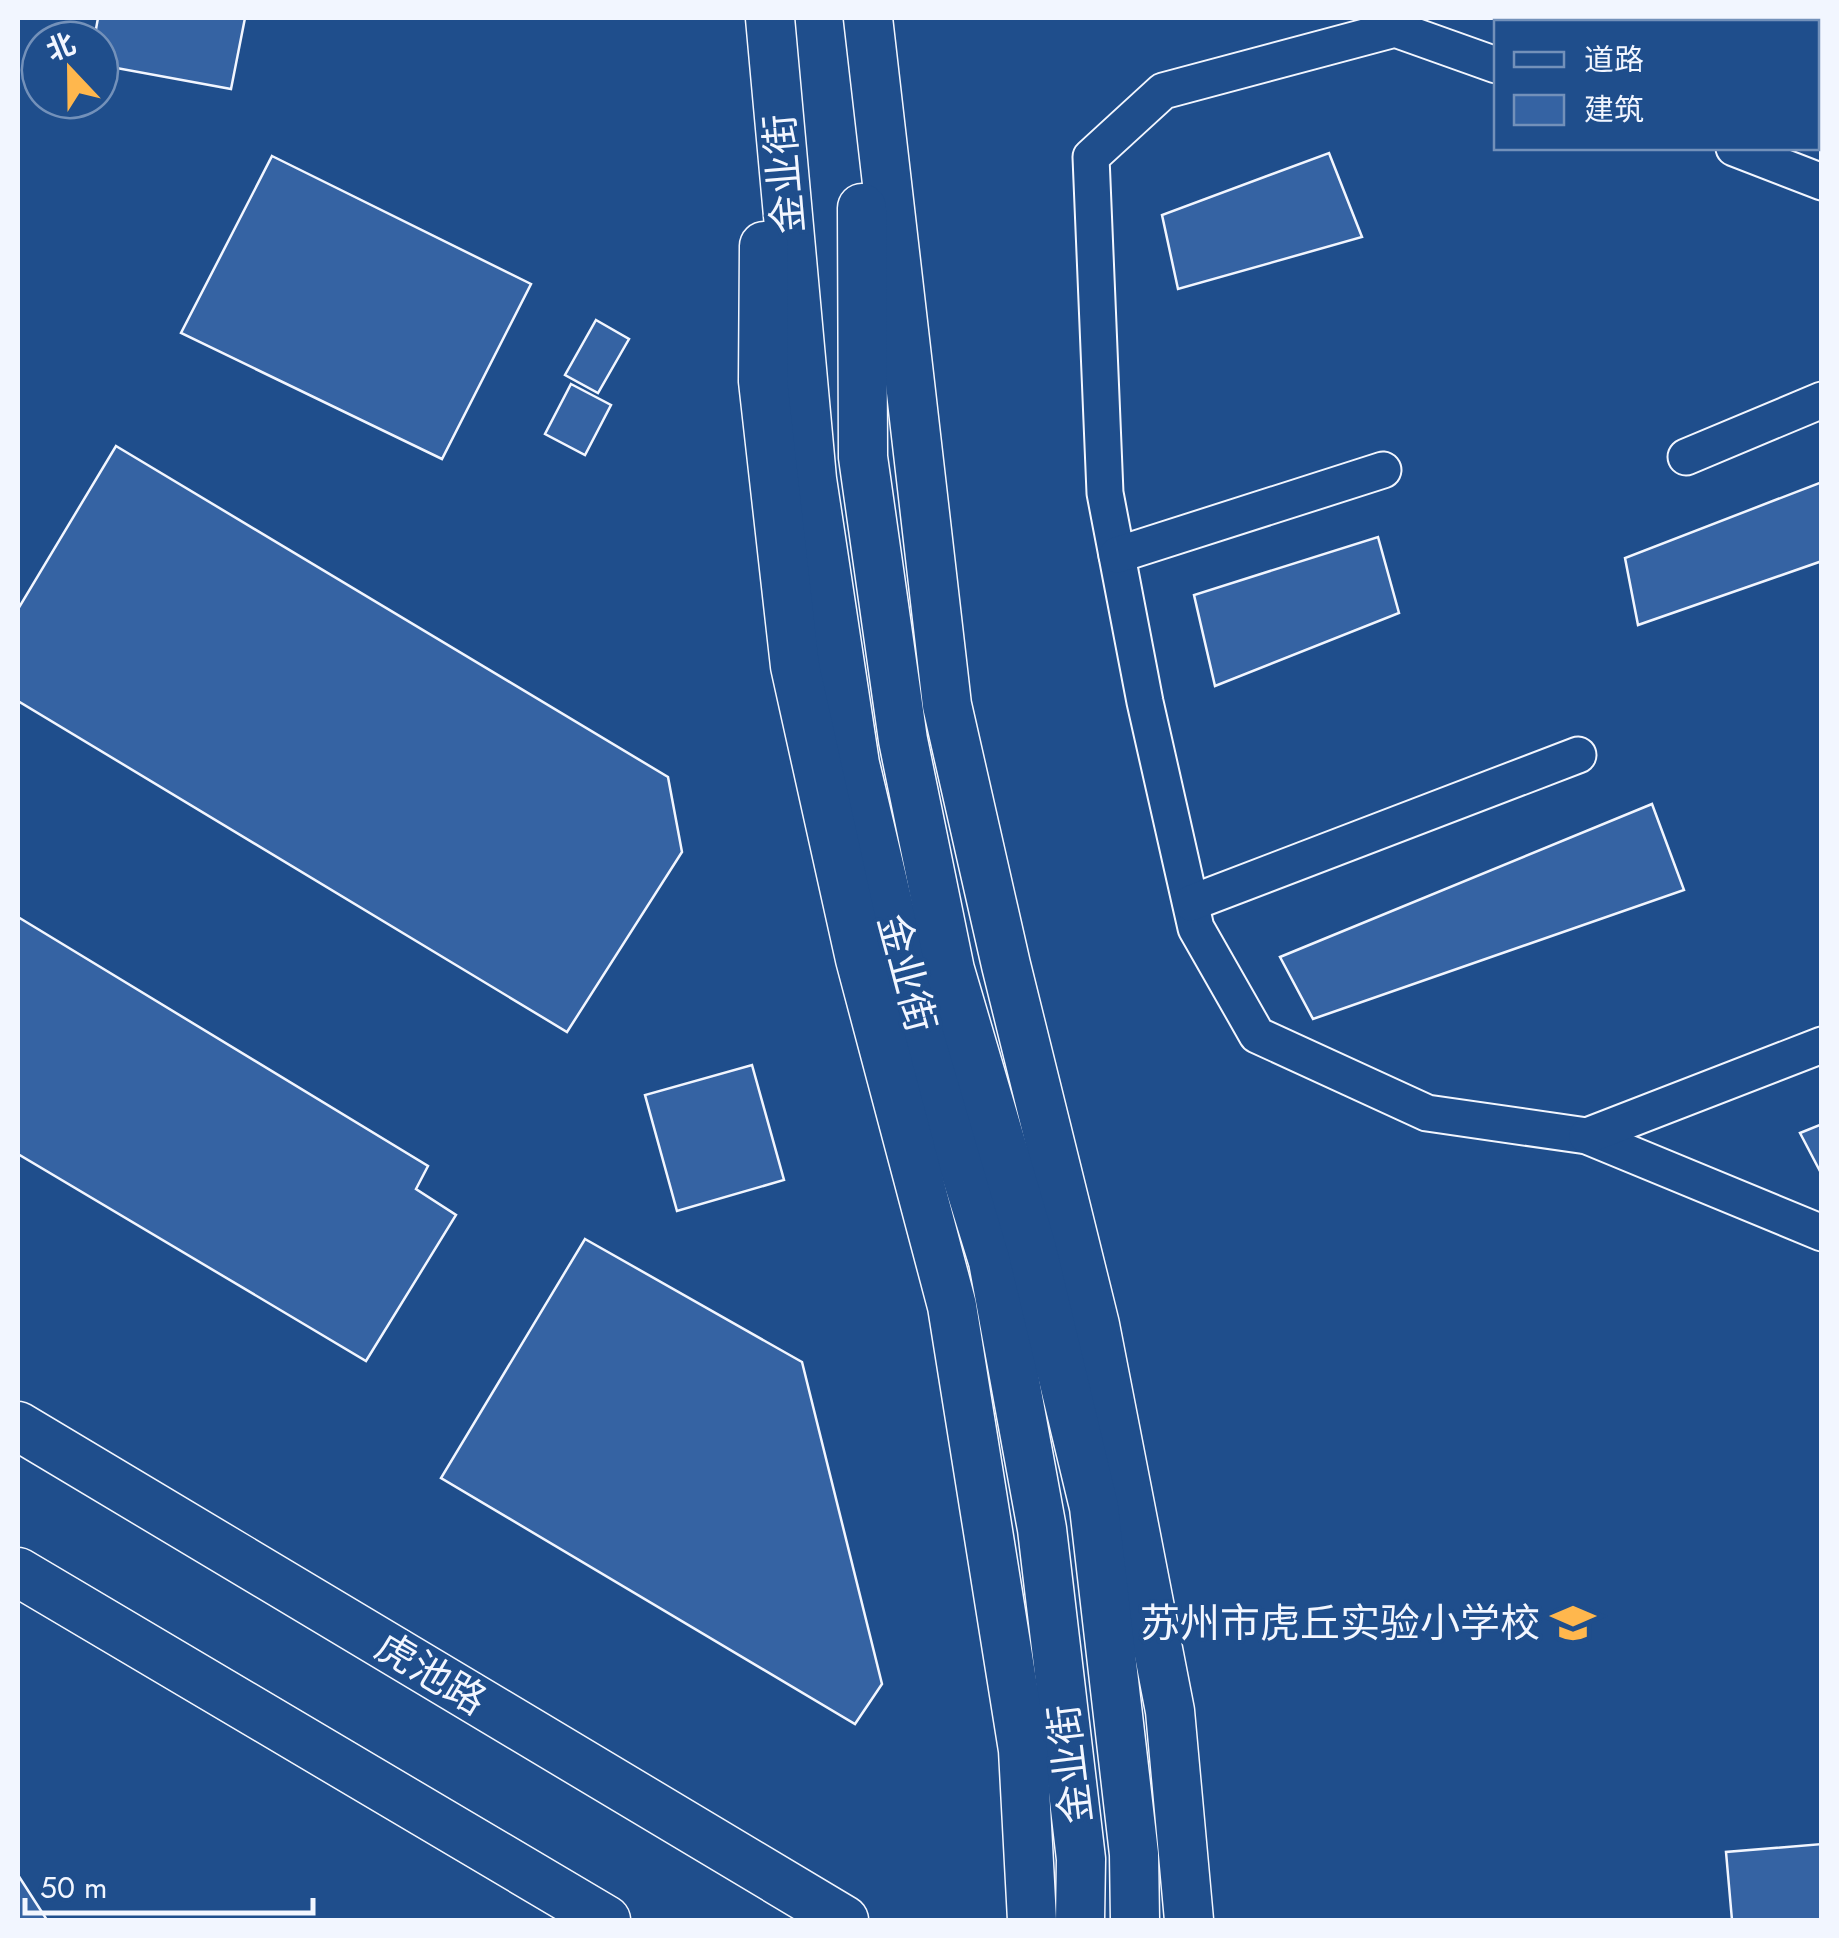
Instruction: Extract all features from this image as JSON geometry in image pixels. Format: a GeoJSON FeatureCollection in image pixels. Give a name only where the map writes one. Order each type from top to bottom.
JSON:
{"type":"FeatureCollection","features":[{"type":"Feature","properties":{"kind":"main road","name":"金业街"},"geometry":{"type":"LineString","coordinates":[[768,18],[812,479],[855,764],[928,975],[1032,1248],[1094,1507],[1134,1854],[1135,1920]]}},
{"type":"Feature","properties":{"kind":"main road"},"geometry":{"type":"LineString","coordinates":[[768,18],[762,381],[795,666],[860,959],[952,1306],[1024,1750],[1032,1920]]}},
{"type":"Feature","properties":{"kind":"main road","name":"金业街"},"geometry":{"type":"LineString","coordinates":[[865,18],[863,457],[904,740],[928,975],[993,1261],[1042,1529],[1081,1859],[1080,1920]]}},
{"type":"Feature","properties":{"kind":"main road"},"geometry":{"type":"LineString","coordinates":[[865,18],[947,705],[1006,966],[1099,1344],[1170,1711],[1189,1920]]}},
{"type":"Feature","properties":{"kind":"main road","name":"虎池路"},"geometry":{"type":"LineString","coordinates":[[18,1426],[844,1920]]}},
{"type":"Feature","properties":{"kind":"main road"},"geometry":{"type":"LineString","coordinates":[[18,1572],[606,1920]]}},
{"type":"Feature","properties":{"kind":"street"},"geometry":{"type":"LineString","coordinates":[[1494,63],[1402,23],[1163,91],[1091,157],[1105,493],[1145,702],[1196,928],[1257,1035],[1427,1113],[1587,1136],[1822,1233]]}},
{"type":"Feature","properties":{"kind":"street"},"geometry":{"type":"LineString","coordinates":[[1745,150],[1787,158],[1822,182]]}},
{"type":"Feature","properties":{"kind":"street"},"geometry":{"type":"LineString","coordinates":[[1686,457],[1822,400]]}},
{"type":"Feature","properties":{"kind":"street"},"geometry":{"type":"LineString","coordinates":[[1116,555],[1383,470]]}},
{"type":"Feature","properties":{"kind":"street"},"geometry":{"type":"LineString","coordinates":[[1191,903],[1578,755]]}},
{"type":"Feature","properties":{"kind":"street"},"geometry":{"type":"LineString","coordinates":[[1587,1136],[1822,1045]]}},
{"type":"Feature","properties":{"kind":"building"},"geometry":{"type":"Polygon","coordinates":[[[245,18],[231,89],[120,69],[120,20],[98,20],[245,18]]]}},
{"type":"Feature","properties":{"kind":"building"},"geometry":{"type":"Polygon","coordinates":[[[1538,18],[1653,18],[1649,20],[1538,18]]]}},
{"type":"Feature","properties":{"kind":"building"},"geometry":{"type":"Polygon","coordinates":[[[1329,153],[1362,237],[1178,289],[1162,215],[1329,153]]]}},
{"type":"Feature","properties":{"kind":"building"},"geometry":{"type":"Polygon","coordinates":[[[272,156],[531,284],[442,459],[181,333],[272,156]]]}},
{"type":"Feature","properties":{"kind":"building"},"geometry":{"type":"Polygon","coordinates":[[[596,320],[629,339],[598,393],[565,375],[596,320]]]}},
{"type":"Feature","properties":{"kind":"building"},"geometry":{"type":"Polygon","coordinates":[[[571,384],[611,405],[585,455],[545,434],[571,384]]]}},
{"type":"Feature","properties":{"kind":"building"},"geometry":{"type":"Polygon","coordinates":[[[116,446],[668,777],[682,852],[567,1032],[18,701],[18,609],[116,446]]]}},
{"type":"Feature","properties":{"kind":"building"},"geometry":{"type":"Polygon","coordinates":[[[1822,482],[1822,561],[1638,625],[1625,558],[1822,482]]]}},
{"type":"Feature","properties":{"kind":"building"},"geometry":{"type":"Polygon","coordinates":[[[1378,537],[1399,613],[1215,686],[1194,595],[1378,537]]]}},
{"type":"Feature","properties":{"kind":"building"},"geometry":{"type":"Polygon","coordinates":[[[1652,804],[1684,890],[1313,1019],[1280,957],[1652,804]]]}},
{"type":"Feature","properties":{"kind":"building"},"geometry":{"type":"Polygon","coordinates":[[[18,917],[428,1166],[416,1189],[456,1215],[366,1361],[18,1154],[18,917]]]}},
{"type":"Feature","properties":{"kind":"building"},"geometry":{"type":"Polygon","coordinates":[[[752,1065],[784,1180],[677,1211],[645,1095],[752,1065]]]}},
{"type":"Feature","properties":{"kind":"building"},"geometry":{"type":"Polygon","coordinates":[[[1822,1124],[1822,1175],[1800,1133],[1822,1124]]]}},
{"type":"Feature","properties":{"kind":"building"},"geometry":{"type":"Polygon","coordinates":[[[585,1239],[802,1362],[882,1684],[855,1724],[441,1478],[585,1239]]]}},
{"type":"Feature","properties":{"kind":"building"},"geometry":{"type":"Polygon","coordinates":[[[1822,1844],[1822,1920],[1732,1920],[1726,1852],[1822,1844]]]}},
{"type":"Feature","properties":{"kind":"building"},"geometry":{"type":"Polygon","coordinates":[[[18,1875],[47,1920],[18,1920],[18,1875]]]}},
{"type":"Feature","properties":{"kind":"place","name":"苏州市虎丘实验小学校"},"geometry":{"type":"Point","coordinates":[1573,1623]}}]}
